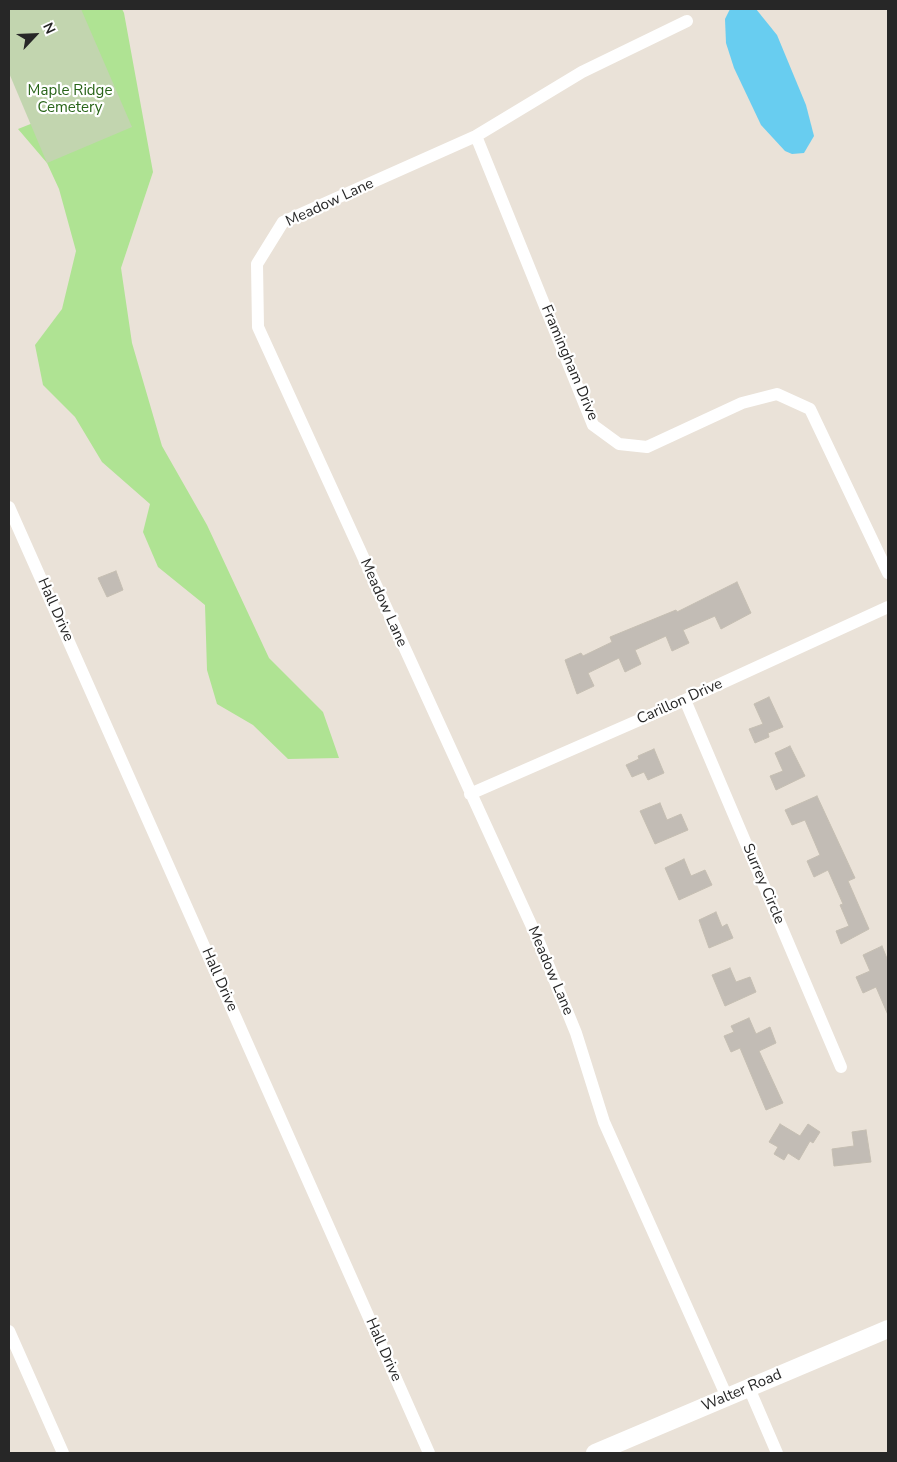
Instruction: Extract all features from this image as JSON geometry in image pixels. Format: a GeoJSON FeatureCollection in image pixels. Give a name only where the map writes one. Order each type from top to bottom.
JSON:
{"type":"FeatureCollection","features":[{"type":"Feature","properties":{"kind":"street","name":"Meadow Lane"},"geometry":{"type":"LineString","coordinates":[[687,21],[582,72],[476,136],[283,222],[257,264],[258,327],[539,942],[576,1033],[604,1122],[727,1397]]}},
{"type":"Feature","properties":{"kind":"street","name":"Framingham Drive"},"geometry":{"type":"LineString","coordinates":[[476,136],[594,425],[619,444],[647,447],[742,403],[777,394],[810,409],[888,573]]}},
{"type":"Feature","properties":{"kind":"street","name":"Hall Drive"},"geometry":{"type":"LineString","coordinates":[[9,507],[429,1453]]}},
{"type":"Feature","properties":{"kind":"street","name":"Carillon Drive"},"geometry":{"type":"LineString","coordinates":[[470,794],[686,700],[888,607]]}},
{"type":"Feature","properties":{"kind":"street","name":"Surrey Circle"},"geometry":{"type":"LineString","coordinates":[[686,700],[841,1067]]}},
{"type":"Feature","properties":{"kind":"street","name":"Walter Road"},"geometry":{"type":"LineString","coordinates":[[595,1453],[888,1329]]}},
{"type":"Feature","properties":{"kind":"street"},"geometry":{"type":"LineString","coordinates":[[9,1331],[63,1453]]}},
{"type":"Feature","properties":{"kind":"street"},"geometry":{"type":"LineString","coordinates":[[749,1388],[778,1453]]}},
{"type":"Feature","properties":{"kind":"green space","name":"Maple Ridge Cemetery"},"geometry":{"type":"Polygon","coordinates":[[[9,9],[81,9],[132,127],[47,163],[9,73],[9,9]]]}},
{"type":"Feature","properties":{"kind":"green space"},"geometry":{"type":"Polygon","coordinates":[[[76,9],[122,9],[124,13],[153,172],[121,268],[132,343],[162,446],[207,525],[269,658],[323,712],[339,758],[288,759],[253,725],[217,704],[207,670],[205,605],[158,567],[143,532],[150,504],[102,462],[75,417],[43,385],[35,345],[62,309],[76,251],[59,189],[47,163],[18,129],[98,97],[76,9]]]}},
{"type":"Feature","properties":{"kind":"water"},"geometry":{"type":"Polygon","coordinates":[[[730,9],[756,9],[777,35],[806,105],[814,136],[804,153],[792,154],[785,151],[761,125],[734,68],[726,43],[725,19],[730,9]]]}},
{"type":"Feature","properties":{"kind":"building"},"geometry":{"type":"Polygon","coordinates":[[[116,571],[123,590],[107,597],[98,578],[116,571]]]}},
{"type":"Feature","properties":{"kind":"building"},"geometry":{"type":"Polygon","coordinates":[[[737,582],[751,613],[721,629],[715,616],[683,630],[689,643],[672,651],[666,636],[635,650],[641,664],[625,672],[619,658],[588,673],[594,686],[577,694],[565,660],[581,653],[583,656],[612,642],[610,637],[676,610],[677,612],[737,582]]]}},
{"type":"Feature","properties":{"kind":"building"},"geometry":{"type":"Polygon","coordinates":[[[769,697],[783,727],[768,733],[769,737],[755,743],[749,729],[763,724],[754,704],[769,697]]]}},
{"type":"Feature","properties":{"kind":"building"},"geometry":{"type":"Polygon","coordinates":[[[790,746],[805,776],[776,790],[770,776],[783,771],[775,753],[790,746]]]}},
{"type":"Feature","properties":{"kind":"building"},"geometry":{"type":"Polygon","coordinates":[[[654,749],[664,773],[648,780],[644,772],[632,777],[626,765],[639,759],[638,756],[654,749]]]}},
{"type":"Feature","properties":{"kind":"building"},"geometry":{"type":"Polygon","coordinates":[[[817,796],[855,878],[848,881],[869,929],[841,944],[836,931],[849,926],[840,905],[843,904],[828,870],[814,877],[807,861],[820,855],[805,820],[792,825],[785,810],[817,796]]]}},
{"type":"Feature","properties":{"kind":"building"},"geometry":{"type":"Polygon","coordinates":[[[660,803],[667,820],[681,814],[688,830],[655,844],[640,811],[660,803]]]}},
{"type":"Feature","properties":{"kind":"building"},"geometry":{"type":"Polygon","coordinates":[[[684,859],[691,876],[705,870],[712,885],[679,900],[665,868],[684,859]]]}},
{"type":"Feature","properties":{"kind":"building"},"geometry":{"type":"Polygon","coordinates":[[[716,912],[722,927],[727,924],[733,938],[709,948],[699,920],[716,912]]]}},
{"type":"Feature","properties":{"kind":"building"},"geometry":{"type":"Polygon","coordinates":[[[882,946],[888,961],[888,1015],[876,987],[863,993],[856,977],[870,971],[863,955],[882,946]]]}},
{"type":"Feature","properties":{"kind":"building"},"geometry":{"type":"Polygon","coordinates":[[[730,968],[736,982],[750,977],[756,992],[725,1006],[712,975],[730,968]]]}},
{"type":"Feature","properties":{"kind":"building"},"geometry":{"type":"Polygon","coordinates":[[[749,1018],[756,1034],[770,1027],[776,1043],[759,1051],[783,1103],[766,1110],[740,1048],[731,1052],[724,1036],[734,1032],[731,1026],[749,1018]]]}},
{"type":"Feature","properties":{"kind":"building"},"geometry":{"type":"Polygon","coordinates":[[[780,1124],[800,1136],[808,1124],[820,1132],[813,1143],[810,1141],[799,1160],[788,1153],[784,1160],[774,1154],[778,1147],[769,1142],[780,1124]]]}},
{"type":"Feature","properties":{"kind":"building"},"geometry":{"type":"Polygon","coordinates":[[[866,1130],[871,1162],[834,1166],[832,1149],[854,1146],[852,1132],[866,1130]]]}}]}
